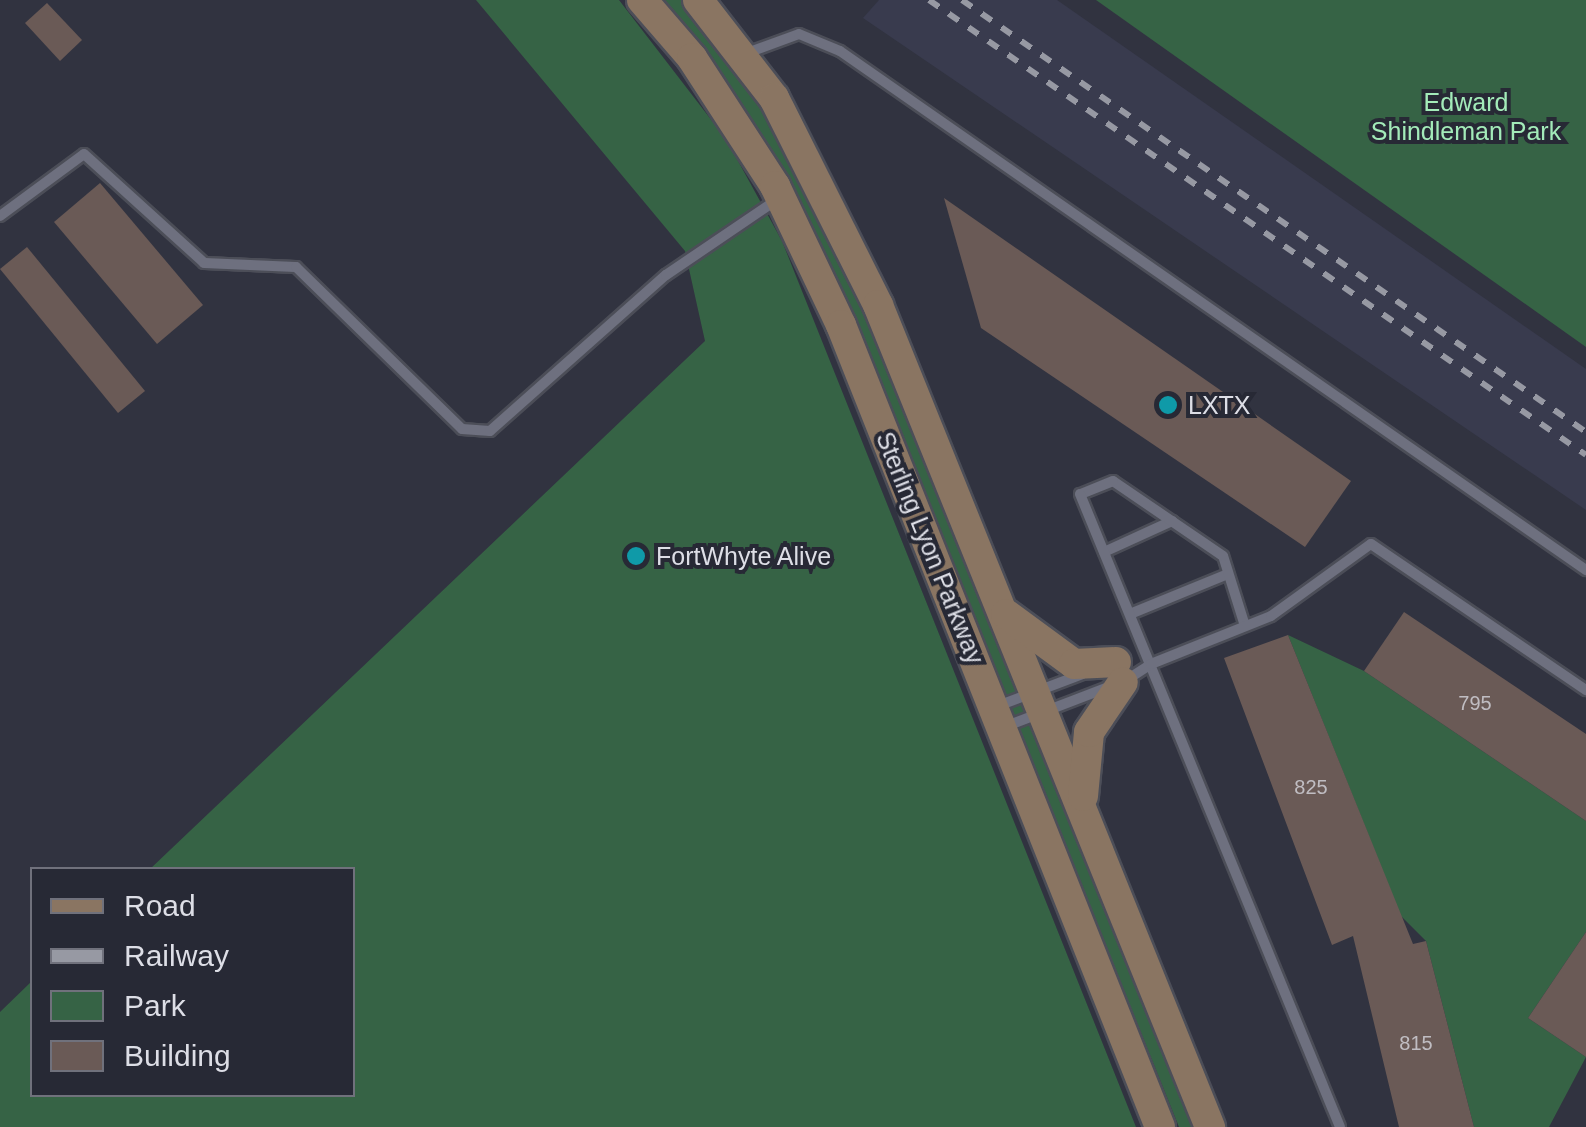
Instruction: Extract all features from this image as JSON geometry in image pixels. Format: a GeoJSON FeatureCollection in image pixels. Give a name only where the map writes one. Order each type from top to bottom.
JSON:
{"type":"FeatureCollection","features":[{"type":"Feature","properties":{"kind":"main road","name":"Sterling Lyon Parkway"},"geometry":{"type":"LineString","coordinates":[[642,0],[692,58],[780,197],[841,325],[1160,1127]]}},
{"type":"Feature","properties":{"kind":"main road","name":"Sterling Lyon Parkway"},"geometry":{"type":"LineString","coordinates":[[698,0],[742,54],[812,165],[878,305],[1210,1127]]}},
{"type":"Feature","properties":{"kind":"main road"},"geometry":{"type":"LineString","coordinates":[[1000,608],[1074,664],[1120,672],[1090,732],[1083,814]]}},
{"type":"Feature","properties":{"kind":"lane"},"geometry":{"type":"LineString","coordinates":[[742,54],[798,34],[840,51],[1586,570]]}},
{"type":"Feature","properties":{"kind":"lane"},"geometry":{"type":"LineString","coordinates":[[0,216],[84,154],[204,264],[296,267],[462,429],[490,430],[666,274],[780,197]]}},
{"type":"Feature","properties":{"kind":"lane"},"geometry":{"type":"LineString","coordinates":[[1245,626],[1223,556],[1114,481],[1080,494],[1340,1127]]}},
{"type":"Feature","properties":{"kind":"lane"},"geometry":{"type":"LineString","coordinates":[[1104,552],[1172,521]]}},
{"type":"Feature","properties":{"kind":"lane"},"geometry":{"type":"LineString","coordinates":[[997,718],[1245,626],[1310,593],[1371,544],[1586,690]]}},
{"type":"Feature","properties":{"kind":"lane"},"geometry":{"type":"LineString","coordinates":[[1130,614],[1228,574]]}},
{"type":"Feature","properties":{"kind":"lane"},"geometry":{"type":"LineString","coordinates":[[997,718],[1151,664]]}},
{"type":"Feature","properties":{"kind":"shaded area"},"geometry":{"type":"Polygon","coordinates":[[[879,0],[1057,0],[1586,369],[1586,510],[863,18],[879,0]]]}},
{"type":"Feature","properties":{"kind":"green space","name":"FortWhyte Alive"},"geometry":{"type":"Polygon","coordinates":[[[476,0],[619,0],[726,139],[782,241],[1136,1127],[0,1127],[0,1012],[30,983],[30,1097],[355,1097],[355,867],[152,867],[705,341],[685,251],[476,0]]]}},
{"type":"Feature","properties":{"kind":"green space"},"geometry":{"type":"Polygon","coordinates":[[[663,0],[682,0],[740,74],[798,165],[842,256],[1196,1127],[1179,1127],[843,294],[755,128],[663,0]]]}},
{"type":"Feature","properties":{"kind":"green space","name":"Edward Shindleman Park"},"geometry":{"type":"Polygon","coordinates":[[[1096,0],[1586,0],[1586,347],[1096,0]]]}},
{"type":"Feature","properties":{"kind":"green space"},"geometry":{"type":"Polygon","coordinates":[[[1288,635],[1364,671],[1586,821],[1586,932],[1528,1018],[1586,1057],[1549,1127],[1474,1127],[1426,941],[1401,916],[1288,635]]]}},
{"type":"Feature","properties":{"kind":"building"},"geometry":{"type":"Polygon","coordinates":[[[47,3],[82,40],[60,61],[25,23],[47,3]]]}},
{"type":"Feature","properties":{"kind":"building"},"geometry":{"type":"Polygon","coordinates":[[[100,183],[203,305],[157,344],[54,222],[100,183]]]}},
{"type":"Feature","properties":{"kind":"building","name":"LXTX"},"geometry":{"type":"Polygon","coordinates":[[[944,198],[1351,481],[1305,547],[981,328],[944,198]]]}},
{"type":"Feature","properties":{"kind":"building"},"geometry":{"type":"Polygon","coordinates":[[[27,247],[145,391],[118,413],[0,269],[27,247]]]}},
{"type":"Feature","properties":{"kind":"building"},"geometry":{"type":"Polygon","coordinates":[[[1404,612],[1586,734],[1586,821],[1364,671],[1404,612]]]}},
{"type":"Feature","properties":{"kind":"building"},"geometry":{"type":"Polygon","coordinates":[[[1288,635],[1413,944],[1426,941],[1474,1127],[1399,1127],[1353,936],[1332,945],[1224,658],[1288,635]]]}},
{"type":"Feature","properties":{"kind":"building"},"geometry":{"type":"Polygon","coordinates":[[[1586,932],[1586,1057],[1528,1018],[1586,932]]]}},
{"type":"Feature","properties":{"kind":"railway"},"geometry":{"type":"LineString","coordinates":[[929,0],[1586,455]]}},
{"type":"Feature","properties":{"kind":"railway"},"geometry":{"type":"LineString","coordinates":[[962,0],[1586,432]]}},
{"type":"Feature","properties":{"kind":"place","name":"LXTX"},"geometry":{"type":"Point","coordinates":[1168,405]}},
{"type":"Feature","properties":{"kind":"place","name":"FortWhyte Alive"},"geometry":{"type":"Point","coordinates":[636,556]}}]}
